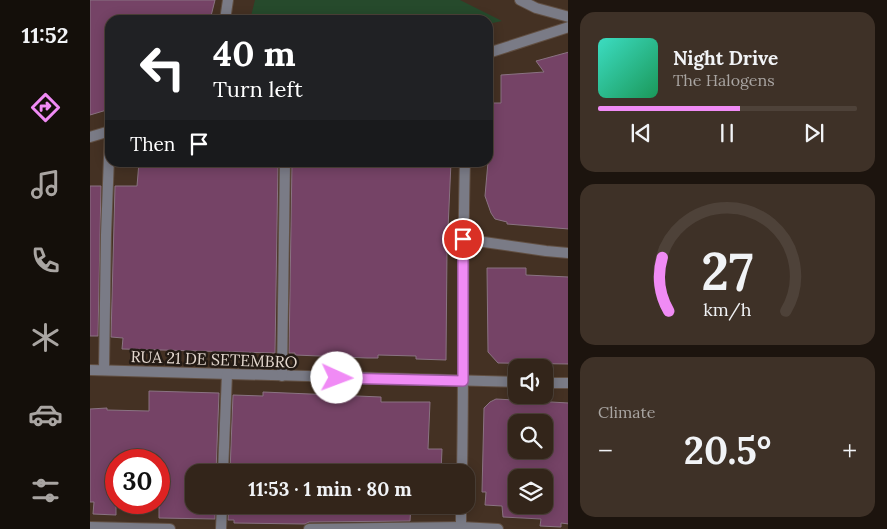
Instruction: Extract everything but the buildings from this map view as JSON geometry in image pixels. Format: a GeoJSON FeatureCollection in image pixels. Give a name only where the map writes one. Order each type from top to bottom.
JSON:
{"type":"FeatureCollection","features":[{"type":"Feature","properties":{"kind":"street"},"geometry":{"type":"LineString","coordinates":[[226,15],[228,0]]}},
{"type":"Feature","properties":{"kind":"street"},"geometry":{"type":"LineString","coordinates":[[520,0],[536,8],[568,17]]}},
{"type":"Feature","properties":{"kind":"street"},"geometry":{"type":"LineString","coordinates":[[493,51],[568,27]]}},
{"type":"Feature","properties":{"kind":"street"},"geometry":{"type":"LineString","coordinates":[[90,137],[105,132]]}},
{"type":"Feature","properties":{"kind":"street"},"geometry":{"type":"LineString","coordinates":[[104,370],[109,167]]}},
{"type":"Feature","properties":{"kind":"street"},"geometry":{"type":"LineString","coordinates":[[282,376],[285,167]]}},
{"type":"Feature","properties":{"kind":"street"},"geometry":{"type":"LineString","coordinates":[[462,464],[465,167]]}},
{"type":"Feature","properties":{"kind":"street"},"geometry":{"type":"LineString","coordinates":[[463,239],[568,253]]}},
{"type":"Feature","properties":{"kind":"street","name":"RUA 21 DE SETEMBRO"},"geometry":{"type":"LineString","coordinates":[[90,370],[508,382]]}},
{"type":"Feature","properties":{"kind":"street"},"geometry":{"type":"LineString","coordinates":[[223,464],[228,374]]}},
{"type":"Feature","properties":{"kind":"street"},"geometry":{"type":"LineString","coordinates":[[553,383],[568,383]]}},
{"type":"Feature","properties":{"kind":"street"},"geometry":{"type":"LineString","coordinates":[[220,529],[221,514]]}},
{"type":"Feature","properties":{"kind":"street"},"geometry":{"type":"LineString","coordinates":[[461,514],[461,528]]}},
{"type":"Feature","properties":{"kind":"street"},"geometry":{"type":"LineString","coordinates":[[90,527],[170,529]]}},
{"type":"Feature","properties":{"kind":"street"},"geometry":{"type":"LineString","coordinates":[[309,529],[498,529]]}},
{"type":"Feature","properties":{"kind":"green space"},"geometry":{"type":"Polygon","coordinates":[[[255,0],[460,0],[490,15],[251,15],[255,0]]]}},
{"type":"Feature","properties":{"kind":"green space"},"geometry":{"type":"Polygon","coordinates":[[[493,16],[502,21],[493,23],[493,16]]]}},
{"type":"Feature","properties":{"kind":"route"},"geometry":{"type":"LineString","coordinates":[[337,378],[463,381],[463,239]]}}]}
